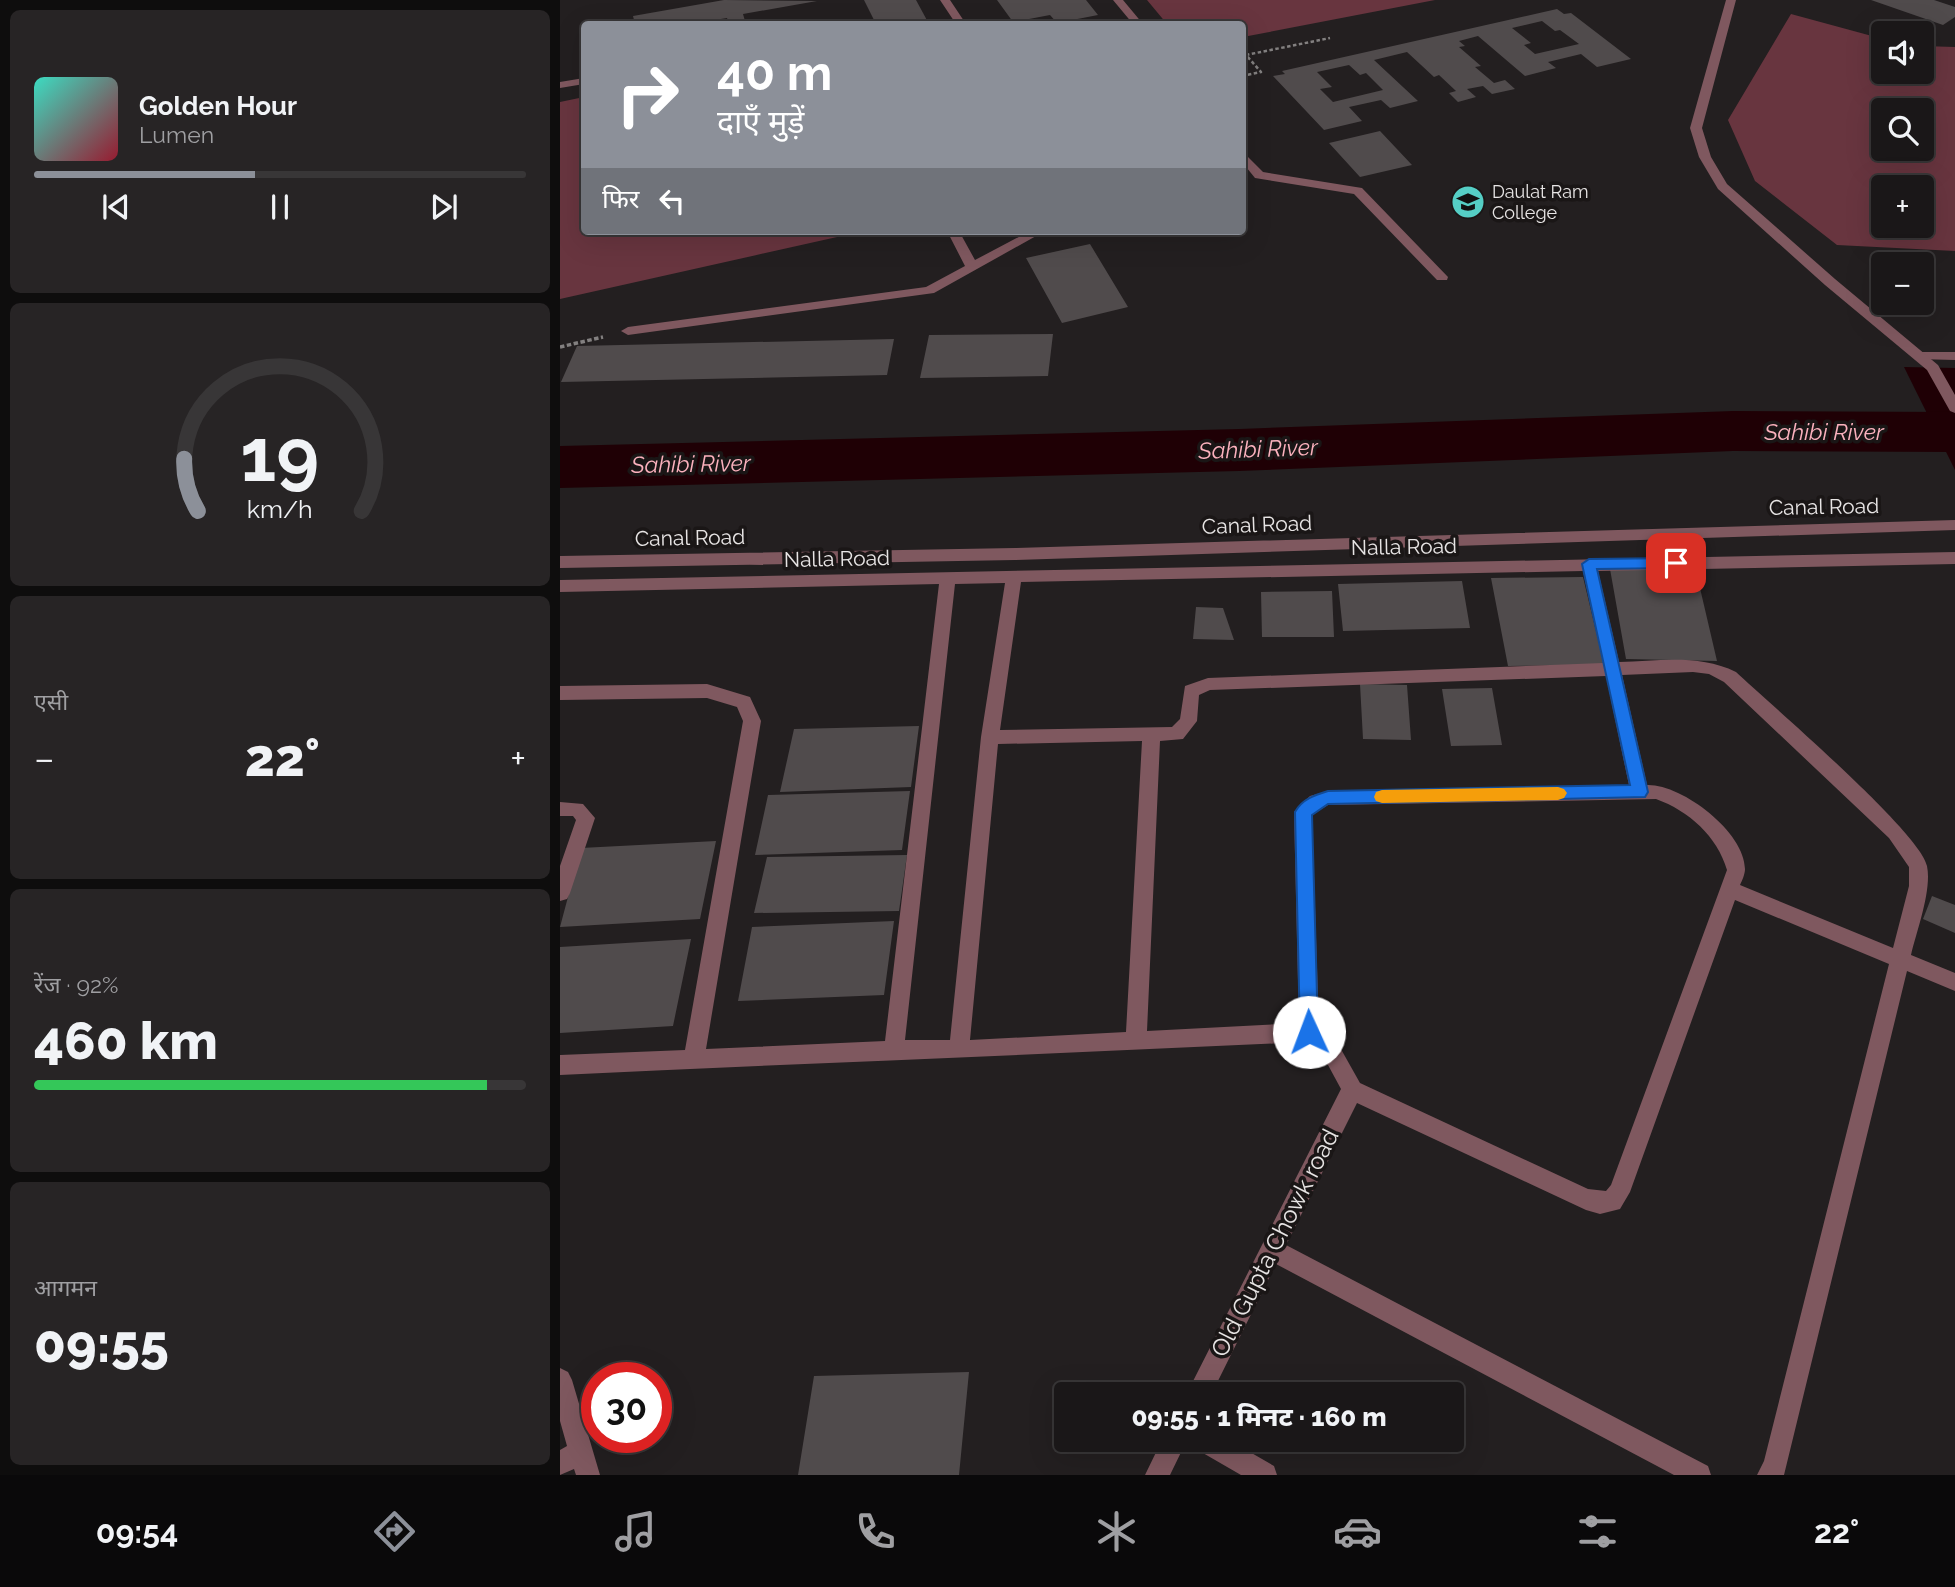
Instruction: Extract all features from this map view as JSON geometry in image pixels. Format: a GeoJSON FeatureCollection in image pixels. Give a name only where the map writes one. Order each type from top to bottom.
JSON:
{"type":"FeatureCollection","features":[{"type":"Feature","properties":{"kind":"street"},"geometry":{"type":"LineString","coordinates":[[945,0],[959,21]]}},
{"type":"Feature","properties":{"kind":"street"},"geometry":{"type":"LineString","coordinates":[[1118,0],[1136,21]]}},
{"type":"Feature","properties":{"kind":"street"},"geometry":{"type":"LineString","coordinates":[[1731,0],[1696,128],[1705,157],[1722,186],[1830,282],[1933,368],[1955,408]]}},
{"type":"Feature","properties":{"kind":"street"},"geometry":{"type":"LineString","coordinates":[[560,85],[581,81]]}},
{"type":"Feature","properties":{"kind":"street"},"geometry":{"type":"LineString","coordinates":[[1246,160],[1259,175],[1358,191],[1442,276]]}},
{"type":"Feature","properties":{"kind":"street"},"geometry":{"type":"LineString","coordinates":[[955,235],[972,267]]}},
{"type":"Feature","properties":{"kind":"street"},"geometry":{"type":"LineString","coordinates":[[628,331],[929,290],[1032,235]]}},
{"type":"Feature","properties":{"kind":"street"},"geometry":{"type":"LineString","coordinates":[[1921,356],[1955,356]]}},
{"type":"Feature","properties":{"kind":"street","name":"Canal Road"},"geometry":{"type":"LineString","coordinates":[[560,562],[1015,554],[1955,525]]}},
{"type":"Feature","properties":{"kind":"street","name":"Nalla Road"},"geometry":{"type":"LineString","coordinates":[[560,586],[1955,558]]}},
{"type":"Feature","properties":{"kind":"street"},"geometry":{"type":"LineString","coordinates":[[1589,564],[1640,792]]}},
{"type":"Feature","properties":{"kind":"street"},"geometry":{"type":"LineString","coordinates":[[959,1050],[990,737],[1014,576]]}},
{"type":"Feature","properties":{"kind":"street"},"geometry":{"type":"LineString","coordinates":[[894,1050],[948,577]]}},
{"type":"Feature","properties":{"kind":"street"},"geometry":{"type":"LineString","coordinates":[[990,737],[1167,736],[1183,730],[1188,721],[1191,691],[1208,684],[1693,666],[1712,668],[1730,677],[1896,833],[1918,864],[1918,886],[1775,1466],[1769,1475]]}},
{"type":"Feature","properties":{"kind":"street"},"geometry":{"type":"LineString","coordinates":[[560,693],[708,691],[744,702],[752,721],[694,1059]]}},
{"type":"Feature","properties":{"kind":"street"},"geometry":{"type":"LineString","coordinates":[[1136,1039],[1151,736]]}},
{"type":"Feature","properties":{"kind":"street"},"geometry":{"type":"LineString","coordinates":[[560,1065],[894,1050],[959,1050],[1309,1032],[1326,1046],[1344,1068],[1352,1090],[1586,1199],[1601,1203],[1612,1201],[1619,1192],[1736,870],[1727,843],[1688,806],[1673,797],[1640,792],[1328,798],[1316,802],[1303,812],[1309,1032]]}},
{"type":"Feature","properties":{"kind":"street"},"geometry":{"type":"LineString","coordinates":[[560,809],[577,809],[586,818],[560,892]]}},
{"type":"Feature","properties":{"kind":"street"},"geometry":{"type":"LineString","coordinates":[[1729,889],[1955,982]]}},
{"type":"Feature","properties":{"kind":"street","name":"Old Gupta Chowk road"},"geometry":{"type":"LineString","coordinates":[[1204,1382],[1352,1090]]}},
{"type":"Feature","properties":{"kind":"street"},"geometry":{"type":"LineString","coordinates":[[1271,1249],[1699,1475]]}},
{"type":"Feature","properties":{"kind":"street"},"geometry":{"type":"LineString","coordinates":[[560,1380],[577,1463]]}},
{"type":"Feature","properties":{"kind":"street"},"geometry":{"type":"LineString","coordinates":[[1157,1475],[1169,1452]]}},
{"type":"Feature","properties":{"kind":"street"},"geometry":{"type":"LineString","coordinates":[[1226,1452],[1265,1475]]}},
{"type":"Feature","properties":{"kind":"path"},"geometry":{"type":"LineString","coordinates":[[1246,75],[1261,72],[1246,55],[1330,38]]}},
{"type":"Feature","properties":{"kind":"path"},"geometry":{"type":"LineString","coordinates":[[560,347],[628,331]]}},
{"type":"Feature","properties":{"kind":"shaded area"},"geometry":{"type":"Polygon","coordinates":[[[1147,0],[1435,0],[1246,36],[1246,21],[1164,21],[1147,0]]]}},
{"type":"Feature","properties":{"kind":"shaded area"},"geometry":{"type":"Polygon","coordinates":[[[1791,14],[1871,36],[1871,84],[1934,84],[1934,46],[1955,47],[1955,251],[1837,245],[1755,181],[1728,120],[1791,14]]]}},
{"type":"Feature","properties":{"kind":"shaded area"},"geometry":{"type":"Polygon","coordinates":[[[581,98],[581,235],[846,235],[560,299],[560,102],[581,98]]]}},
{"type":"Feature","properties":{"kind":"shaded area"},"geometry":{"type":"Polygon","coordinates":[[[1904,367],[1955,368],[1955,470],[1904,367]]]}},
{"type":"Feature","properties":{"kind":"building"},"geometry":{"type":"Polygon","coordinates":[[[724,0],[817,1],[743,14],[745,21],[728,21],[727,18],[708,21],[634,21],[633,16],[724,0]]]}},
{"type":"Feature","properties":{"kind":"building"},"geometry":{"type":"Polygon","coordinates":[[[864,0],[916,0],[927,21],[874,21],[864,0]]]}},
{"type":"Feature","properties":{"kind":"building"},"geometry":{"type":"Polygon","coordinates":[[[997,0],[1086,0],[1098,15],[1067,21],[1055,21],[1050,15],[1012,21],[997,0]]]}},
{"type":"Feature","properties":{"kind":"building"},"geometry":{"type":"Polygon","coordinates":[[[1871,0],[1934,0],[1955,7],[1955,17],[1943,25],[1871,0]]]}},
{"type":"Feature","properties":{"kind":"building"},"geometry":{"type":"Polygon","coordinates":[[[1557,9],[1564,14],[1571,13],[1631,59],[1597,67],[1581,54],[1548,62],[1556,68],[1525,76],[1478,36],[1459,41],[1465,46],[1459,47],[1481,66],[1475,67],[1494,83],[1505,80],[1515,89],[1492,94],[1483,86],[1467,89],[1476,97],[1458,102],[1449,93],[1456,91],[1439,75],[1434,77],[1407,52],[1374,60],[1418,101],[1390,108],[1381,100],[1349,107],[1362,121],[1324,130],[1273,76],[1285,74],[1282,71],[1557,9]],[[1542,21],[1512,28],[1531,43],[1524,45],[1535,54],[1579,44],[1560,30],[1555,31],[1542,21]],[[1349,65],[1317,72],[1332,87],[1320,89],[1333,102],[1383,90],[1366,73],[1360,75],[1349,65]]]}},
{"type":"Feature","properties":{"kind":"building"},"geometry":{"type":"Polygon","coordinates":[[[1380,131],[1412,165],[1360,177],[1329,143],[1380,131]]]}},
{"type":"Feature","properties":{"kind":"building"},"geometry":{"type":"Polygon","coordinates":[[[1090,244],[1128,307],[1062,323],[1026,258],[1090,244]]]}},
{"type":"Feature","properties":{"kind":"building"},"geometry":{"type":"Polygon","coordinates":[[[1053,334],[1048,376],[920,378],[929,335],[1053,334]]]}},
{"type":"Feature","properties":{"kind":"building"},"geometry":{"type":"Polygon","coordinates":[[[894,339],[887,375],[561,382],[577,346],[894,339]]]}},
{"type":"Feature","properties":{"kind":"building"},"geometry":{"type":"Polygon","coordinates":[[[1610,569],[1696,571],[1717,661],[1626,659],[1610,569]]]}},
{"type":"Feature","properties":{"kind":"building"},"geometry":{"type":"Polygon","coordinates":[[[1583,577],[1604,665],[1508,666],[1491,578],[1583,577]]]}},
{"type":"Feature","properties":{"kind":"building"},"geometry":{"type":"Polygon","coordinates":[[[1462,581],[1470,628],[1343,631],[1338,584],[1462,581]]]}},
{"type":"Feature","properties":{"kind":"building"},"geometry":{"type":"Polygon","coordinates":[[[1332,591],[1334,637],[1262,637],[1261,592],[1332,591]]]}},
{"type":"Feature","properties":{"kind":"building"},"geometry":{"type":"Polygon","coordinates":[[[1196,607],[1223,608],[1234,640],[1193,639],[1196,607]]]}},
{"type":"Feature","properties":{"kind":"building"},"geometry":{"type":"Polygon","coordinates":[[[1360,684],[1407,685],[1411,740],[1363,739],[1360,684]]]}},
{"type":"Feature","properties":{"kind":"building"},"geometry":{"type":"Polygon","coordinates":[[[1492,688],[1502,745],[1451,746],[1442,689],[1492,688]]]}},
{"type":"Feature","properties":{"kind":"building"},"geometry":{"type":"Polygon","coordinates":[[[919,726],[911,787],[780,792],[794,729],[919,726]]]}},
{"type":"Feature","properties":{"kind":"building"},"geometry":{"type":"Polygon","coordinates":[[[910,791],[902,850],[755,855],[768,795],[910,791]]]}},
{"type":"Feature","properties":{"kind":"building"},"geometry":{"type":"Polygon","coordinates":[[[716,841],[700,919],[560,927],[581,848],[716,841]]]}},
{"type":"Feature","properties":{"kind":"building"},"geometry":{"type":"Polygon","coordinates":[[[907,855],[899,911],[754,913],[767,857],[907,855]]]}},
{"type":"Feature","properties":{"kind":"building"},"geometry":{"type":"Polygon","coordinates":[[[1932,896],[1955,905],[1955,933],[1923,919],[1932,896]]]}},
{"type":"Feature","properties":{"kind":"building"},"geometry":{"type":"Polygon","coordinates":[[[894,921],[884,995],[738,1001],[752,927],[894,921]]]}},
{"type":"Feature","properties":{"kind":"building"},"geometry":{"type":"Polygon","coordinates":[[[691,939],[673,1026],[560,1033],[560,947],[691,939]]]}},
{"type":"Feature","properties":{"kind":"building"},"geometry":{"type":"Polygon","coordinates":[[[969,1372],[959,1475],[798,1475],[814,1376],[969,1372]]]}},
{"type":"Feature","properties":{"kind":"waterway","name":"Sahibi River"},"geometry":{"type":"LineString","coordinates":[[560,467],[1239,450],[1733,431],[1955,432]]}},
{"type":"Feature","properties":{"kind":"slow traffic"},"geometry":{"type":"LineString","coordinates":[[1382,797],[1558,793]]}},
{"type":"Feature","properties":{"kind":"place","name":"Daulat Ram College"},"geometry":{"type":"Point","coordinates":[1468,202]}},
{"type":"Feature","properties":{"kind":"route"},"geometry":{"type":"LineString","coordinates":[[1309,1032],[1303,812],[1316,802],[1328,798],[1640,792],[1589,564],[1676,563]]}}]}
